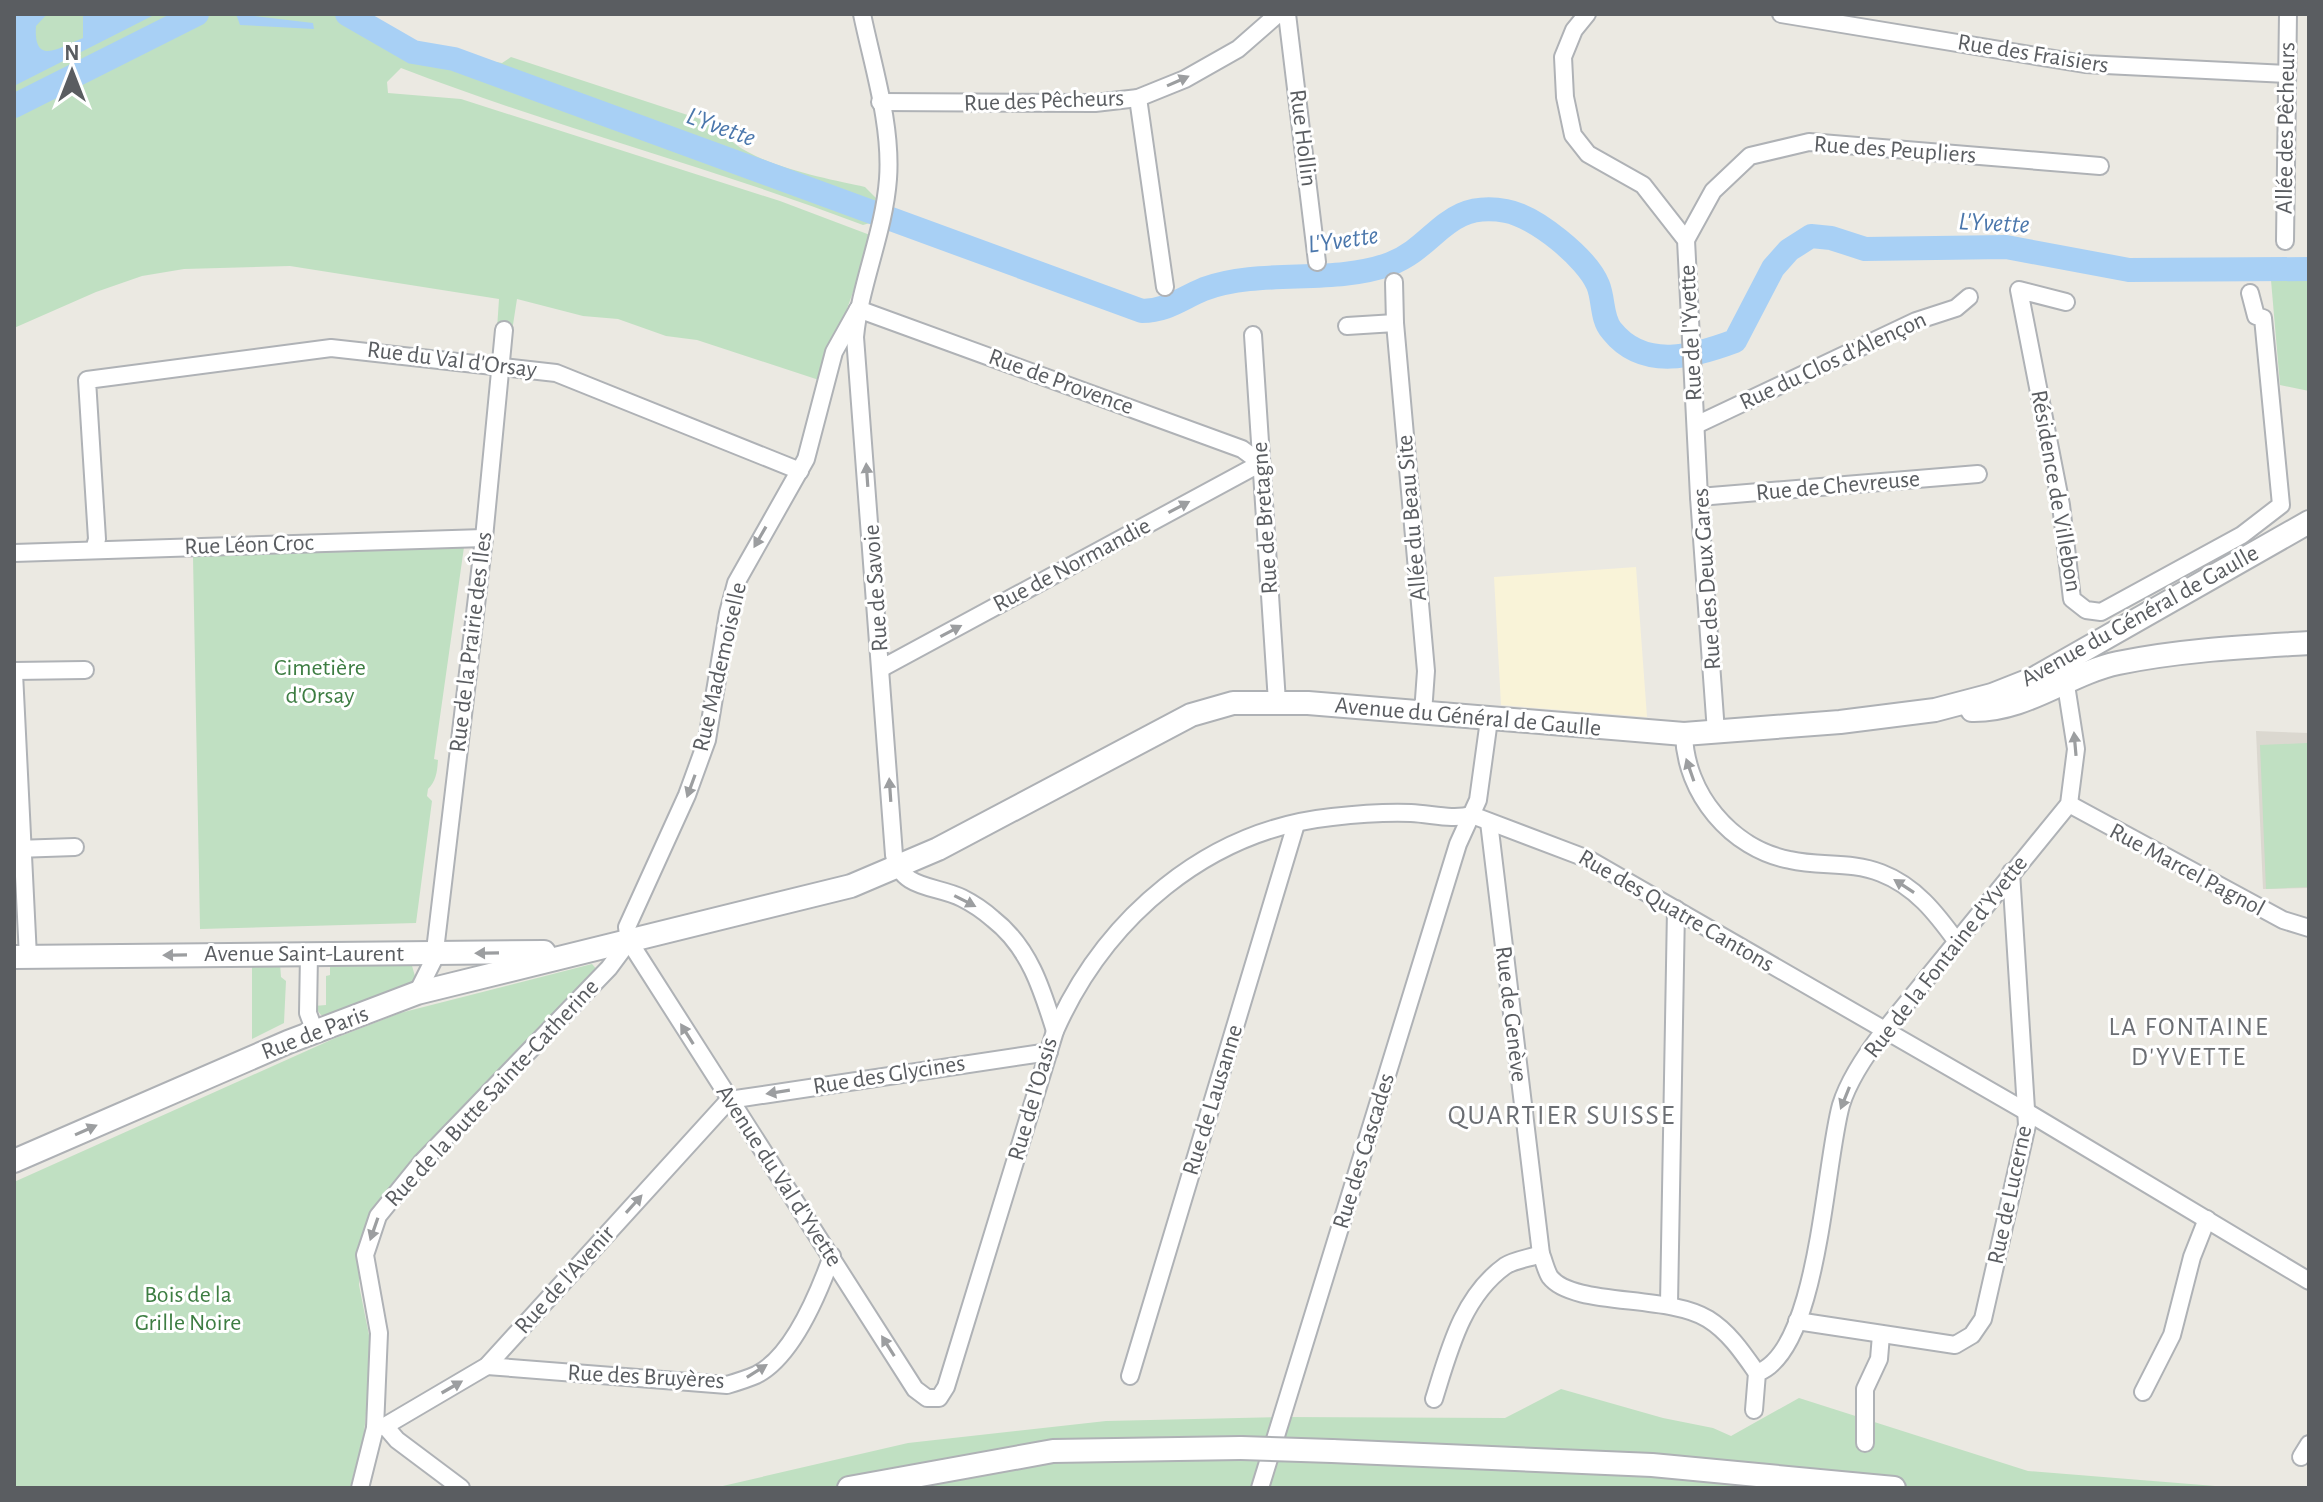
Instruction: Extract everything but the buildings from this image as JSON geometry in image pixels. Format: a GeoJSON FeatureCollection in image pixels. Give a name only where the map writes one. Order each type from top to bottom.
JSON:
{"type":"FeatureCollection","features":[{"type":"Feature","properties":{"kind":"main road","name":"Avenue du Général de Gaulle"},"geometry":{"type":"LineString","coordinates":[[629,941],[831,892],[896,867],[938,849],[1177,721],[1233,703],[1277,702],[1684,734],[1935,710],[2096,659],[2117,634],[2248,545],[2309,522]]}},
{"type":"Feature","properties":{"kind":"main road"},"geometry":{"type":"LineString","coordinates":[[1935,710],[1990,711],[2034,699],[2066,685],[2096,659],[2133,661],[2228,647],[2309,643]]}},
{"type":"Feature","properties":{"kind":"main road","name":"Rue de Paris"},"geometry":{"type":"LineString","coordinates":[[14,1161],[420,986],[629,941]]}},
{"type":"Feature","properties":{"kind":"main road","name":"Avenue Saint-Laurent"},"geometry":{"type":"LineString","coordinates":[[21,957],[434,954],[593,948]]}},
{"type":"Feature","properties":{"kind":"main road"},"geometry":{"type":"LineString","coordinates":[[849,1488],[1053,1451],[1241,1448],[1652,1465],[1894,1488]]}},
{"type":"Feature","properties":{"kind":"street"},"geometry":{"type":"LineString","coordinates":[[858,309],[884,200],[888,148],[862,14]]}},
{"type":"Feature","properties":{"kind":"street","name":"Rue des Pêcheurs"},"geometry":{"type":"LineString","coordinates":[[880,102],[1095,103],[1138,98],[1185,79],[1238,49],[1278,14]]}},
{"type":"Feature","properties":{"kind":"street","name":"Rue Hollin"},"geometry":{"type":"LineString","coordinates":[[1287,14],[1317,262]]}},
{"type":"Feature","properties":{"kind":"street","name":"Rue de l'Yvette"},"geometry":{"type":"LineString","coordinates":[[1587,14],[1574,30],[1563,57],[1565,97],[1573,135],[1588,154],[1643,185],[1686,240],[1696,425]]}},
{"type":"Feature","properties":{"kind":"street","name":"Rue des Fraisiers"},"geometry":{"type":"LineString","coordinates":[[1781,14],[2097,66],[2287,74]]}},
{"type":"Feature","properties":{"kind":"street","name":"Allée des Pêcheurs"},"geometry":{"type":"LineString","coordinates":[[2285,241],[2288,14]]}},
{"type":"Feature","properties":{"kind":"street"},"geometry":{"type":"LineString","coordinates":[[1138,98],[1165,287]]}},
{"type":"Feature","properties":{"kind":"street","name":"Rue des Peupliers"},"geometry":{"type":"LineString","coordinates":[[1686,240],[1713,191],[1750,156],[1809,142],[2100,166]]}},
{"type":"Feature","properties":{"kind":"street","name":"Allée du Beau Site"},"geometry":{"type":"LineString","coordinates":[[1394,282],[1426,671],[1423,713]]}},
{"type":"Feature","properties":{"kind":"street","name":"Résidence de Villebon"},"geometry":{"type":"LineString","coordinates":[[2066,302],[2019,290],[2061,505],[2072,599],[2086,610],[2101,612],[2248,545],[2281,505],[2263,318],[2256,316],[2250,293]]}},
{"type":"Feature","properties":{"kind":"street","name":"Rue du Clos d'Alençon"},"geometry":{"type":"LineString","coordinates":[[1696,425],[1916,321],[1956,308],[1969,297]]}},
{"type":"Feature","properties":{"kind":"street","name":"Rue de Provence"},"geometry":{"type":"LineString","coordinates":[[858,309],[1242,449],[1261,463]]}},
{"type":"Feature","properties":{"kind":"street","name":"Rue Mademoiselle"},"geometry":{"type":"LineString","coordinates":[[629,941],[627,927],[687,795],[707,740],[728,613],[736,583],[800,471],[834,352],[858,309]]}},
{"type":"Feature","properties":{"kind":"street","name":"Rue de Savoie"},"geometry":{"type":"LineString","coordinates":[[858,309],[855,337],[896,867]]}},
{"type":"Feature","properties":{"kind":"street"},"geometry":{"type":"LineString","coordinates":[[1347,326],[1395,323]]}},
{"type":"Feature","properties":{"kind":"street","name":"Rue de la Prairie des Îles"},"geometry":{"type":"LineString","coordinates":[[420,986],[434,954],[484,538],[504,330]]}},
{"type":"Feature","properties":{"kind":"street","name":"Rue de Bretagne"},"geometry":{"type":"LineString","coordinates":[[1253,335],[1277,702]]}},
{"type":"Feature","properties":{"kind":"street","name":"Rue du Val d'Orsay"},"geometry":{"type":"LineString","coordinates":[[94,550],[97,539],[87,380],[331,348],[556,373],[800,471]]}},
{"type":"Feature","properties":{"kind":"street","name":"Rue des Deux Gares"},"geometry":{"type":"LineString","coordinates":[[1696,425],[1716,732]]}},
{"type":"Feature","properties":{"kind":"street","name":"Rue de Normandie"},"geometry":{"type":"LineString","coordinates":[[882,668],[1261,463]]}},
{"type":"Feature","properties":{"kind":"street","name":"Rue de Chevreuse"},"geometry":{"type":"LineString","coordinates":[[1699,497],[1978,474]]}},
{"type":"Feature","properties":{"kind":"street","name":"Rue Léon Croc"},"geometry":{"type":"LineString","coordinates":[[14,553],[484,538]]}},
{"type":"Feature","properties":{"kind":"street"},"geometry":{"type":"LineString","coordinates":[[2117,634],[2133,661]]}},
{"type":"Feature","properties":{"kind":"street"},"geometry":{"type":"LineString","coordinates":[[21,957],[14,672],[85,670]]}},
{"type":"Feature","properties":{"kind":"street"},"geometry":{"type":"LineString","coordinates":[[2066,685],[2076,749],[2069,804]]}},
{"type":"Feature","properties":{"kind":"street","name":"Rue des Cascades"},"geometry":{"type":"LineString","coordinates":[[1260,1488],[1458,844],[1478,800],[1489,720]]}},
{"type":"Feature","properties":{"kind":"street"},"geometry":{"type":"LineString","coordinates":[[1684,734],[1688,771],[1724,826],[1738,838],[1789,860],[1847,864],[1884,874],[1931,906],[1957,942]]}},
{"type":"Feature","properties":{"kind":"street","name":"Rue de la Fontaine d’Yvette"},"geometry":{"type":"LineString","coordinates":[[1757,1373],[1771,1368],[1786,1347],[1810,1287],[1832,1141],[1842,1101],[1857,1070],[1884,1031],[2069,804]]}},
{"type":"Feature","properties":{"kind":"street","name":"Rue Marcel Pagnol"},"geometry":{"type":"LineString","coordinates":[[2069,804],[2275,916],[2309,928]]}},
{"type":"Feature","properties":{"kind":"street","name":"Rue des Quatre Cantons"},"geometry":{"type":"LineString","coordinates":[[1055,1031],[1081,982],[1115,934],[1143,902],[1210,856],[1296,824],[1330,817],[1409,813],[1458,818],[1472,815],[1588,859],[2027,1112],[2309,1281]]}},
{"type":"Feature","properties":{"kind":"street","name":"Rue de Genève"},"geometry":{"type":"LineString","coordinates":[[1489,822],[1541,1254]]}},
{"type":"Feature","properties":{"kind":"street","name":"Rue de Lausanne"},"geometry":{"type":"LineString","coordinates":[[1130,1376],[1296,824]]}},
{"type":"Feature","properties":{"kind":"street"},"geometry":{"type":"LineString","coordinates":[[19,848],[75,847]]}},
{"type":"Feature","properties":{"kind":"street","name":"Rue de l’Oasis"},"geometry":{"type":"LineString","coordinates":[[896,867],[911,882],[962,898],[994,919],[1018,944],[1038,977],[1055,1031],[946,1387],[939,1398]]}},
{"type":"Feature","properties":{"kind":"street","name":"Rue de Lucerne"},"geometry":{"type":"LineString","coordinates":[[1797,1321],[1955,1345],[1972,1335],[1983,1319],[2027,1112],[2011,872]]}},
{"type":"Feature","properties":{"kind":"street"},"geometry":{"type":"LineString","coordinates":[[1669,1304],[1676,909]]}},
{"type":"Feature","properties":{"kind":"street","name":"Avenue du Val d'Yvette"},"geometry":{"type":"LineString","coordinates":[[629,941],[915,1389],[927,1398],[939,1398]]}},
{"type":"Feature","properties":{"kind":"street","name":"Rue de la Butte Sainte-Catherine"},"geometry":{"type":"LineString","coordinates":[[360,1488],[380,1427],[379,1333],[365,1255],[378,1216],[421,1163],[609,968],[629,941]]}},
{"type":"Feature","properties":{"kind":"street"},"geometry":{"type":"LineString","coordinates":[[309,954],[308,1013],[315,1032]]}},
{"type":"Feature","properties":{"kind":"street"},"geometry":{"type":"LineString","coordinates":[[408,954],[420,986]]}},
{"type":"Feature","properties":{"kind":"street","name":"Rue des Glycines"},"geometry":{"type":"LineString","coordinates":[[729,1100],[1049,1052]]}},
{"type":"Feature","properties":{"kind":"street","name":"Rue de l'Avenir"},"geometry":{"type":"LineString","coordinates":[[380,1427],[487,1366],[729,1100]]}},
{"type":"Feature","properties":{"kind":"street"},"geometry":{"type":"LineString","coordinates":[[2143,1392],[2172,1335],[2192,1257],[2207,1219]]}},
{"type":"Feature","properties":{"kind":"street"},"geometry":{"type":"LineString","coordinates":[[1434,1399],[1458,1325],[1482,1288],[1507,1265],[1541,1254],[1550,1277],[1574,1293],[1669,1304],[1707,1318],[1737,1344],[1757,1373],[1754,1410]]}},
{"type":"Feature","properties":{"kind":"street","name":"Rue des Bruyères"},"geometry":{"type":"LineString","coordinates":[[487,1366],[727,1385],[759,1373],[792,1340],[816,1299],[832,1256]]}},
{"type":"Feature","properties":{"kind":"street"},"geometry":{"type":"LineString","coordinates":[[1865,1443],[1865,1389],[1879,1359],[1881,1335]]}},
{"type":"Feature","properties":{"kind":"street"},"geometry":{"type":"LineString","coordinates":[[380,1427],[461,1488]]}},
{"type":"Feature","properties":{"kind":"shaded area"},"geometry":{"type":"Polygon","coordinates":[[[1636,567],[1647,717],[1501,705],[1494,577],[1636,567]]]}},
{"type":"Feature","properties":{"kind":"shaded area"},"geometry":{"type":"Polygon","coordinates":[[[2256,731],[2309,733],[2309,888],[2263,889],[2256,731]]]}},
{"type":"Feature","properties":{"kind":"green space"},"geometry":{"type":"Polygon","coordinates":[[[14,14],[358,14],[415,49],[478,63],[484,60],[502,63],[511,57],[718,125],[728,138],[762,159],[865,187],[876,198],[870,223],[863,225],[401,68],[387,82],[388,93],[461,99],[780,201],[870,235],[822,381],[697,340],[666,336],[618,319],[583,316],[517,299],[512,331],[497,329],[499,299],[290,266],[184,269],[142,276],[96,292],[14,328],[14,14]]]}},
{"type":"Feature","properties":{"kind":"green space"},"geometry":{"type":"Polygon","coordinates":[[[2271,280],[2309,280],[2309,391],[2280,385],[2271,280]]]}},
{"type":"Feature","properties":{"kind":"green space","name":"Cimetière d'Orsay"},"geometry":{"type":"Polygon","coordinates":[[[464,547],[434,759],[438,760],[437,769],[427,796],[432,801],[416,923],[200,929],[193,557],[464,547]]]}},
{"type":"Feature","properties":{"kind":"green space"},"geometry":{"type":"Polygon","coordinates":[[[2307,743],[2309,887],[2266,889],[2260,745],[2307,743]]]}},
{"type":"Feature","properties":{"kind":"green space"},"geometry":{"type":"Polygon","coordinates":[[[320,962],[411,962],[416,980],[412,986],[330,1016],[321,1015],[314,1006],[326,1005],[326,976],[330,975],[330,966],[317,966],[320,962]]]}},
{"type":"Feature","properties":{"kind":"green space"},"geometry":{"type":"Polygon","coordinates":[[[280,963],[281,977],[286,981],[284,1023],[252,1039],[252,964],[280,963]]]}},
{"type":"Feature","properties":{"kind":"green space","name":"Bois de la Grille Noire"},"geometry":{"type":"Polygon","coordinates":[[[592,964],[599,972],[370,1213],[361,1245],[359,1285],[372,1350],[364,1434],[350,1488],[14,1488],[14,1182],[333,1039],[400,1013],[592,964]]]}},
{"type":"Feature","properties":{"kind":"green space"},"geometry":{"type":"Polygon","coordinates":[[[1561,1389],[1663,1418],[1713,1428],[1731,1436],[1799,1398],[2028,1471],[2240,1488],[714,1488],[908,1443],[1106,1421],[1283,1417],[1505,1418],[1561,1389]]]}},
{"type":"Feature","properties":{"kind":"water"},"geometry":{"type":"Polygon","coordinates":[[[14,14],[47,14],[36,26],[36,39],[44,51],[51,51],[83,38],[83,14],[156,14],[14,86],[14,14]]]}},
{"type":"Feature","properties":{"kind":"water"},"geometry":{"type":"Polygon","coordinates":[[[236,14],[313,23],[314,29],[240,25],[236,14]]]}},
{"type":"Feature","properties":{"kind":"waterway","name":"L'Yvette"},"geometry":{"type":"LineString","coordinates":[[14,106],[197,14]]}},
{"type":"Feature","properties":{"kind":"waterway","name":"L'Yvette"},"geometry":{"type":"LineString","coordinates":[[347,14],[413,52],[454,59],[1142,311],[1167,306],[1204,289],[1226,283],[1345,274],[1390,264],[1419,247],[1455,218],[1485,209],[1506,211],[1531,221],[1572,251],[1598,285],[1606,321],[1612,331],[1625,344],[1654,356],[1687,355],[1735,341],[1773,268],[1789,250],[1811,236],[1831,238],[1865,249],[2006,247],[2129,270],[2309,269]]}},
{"type":"Feature","properties":{"kind":"district","name":"LA FONTAINE D'YVETTE"},"geometry":{"type":"Point","coordinates":[2189,1042]}},
{"type":"Feature","properties":{"kind":"district","name":"QUARTIER SUISSE"},"geometry":{"type":"Point","coordinates":[1562,1116]}}]}
